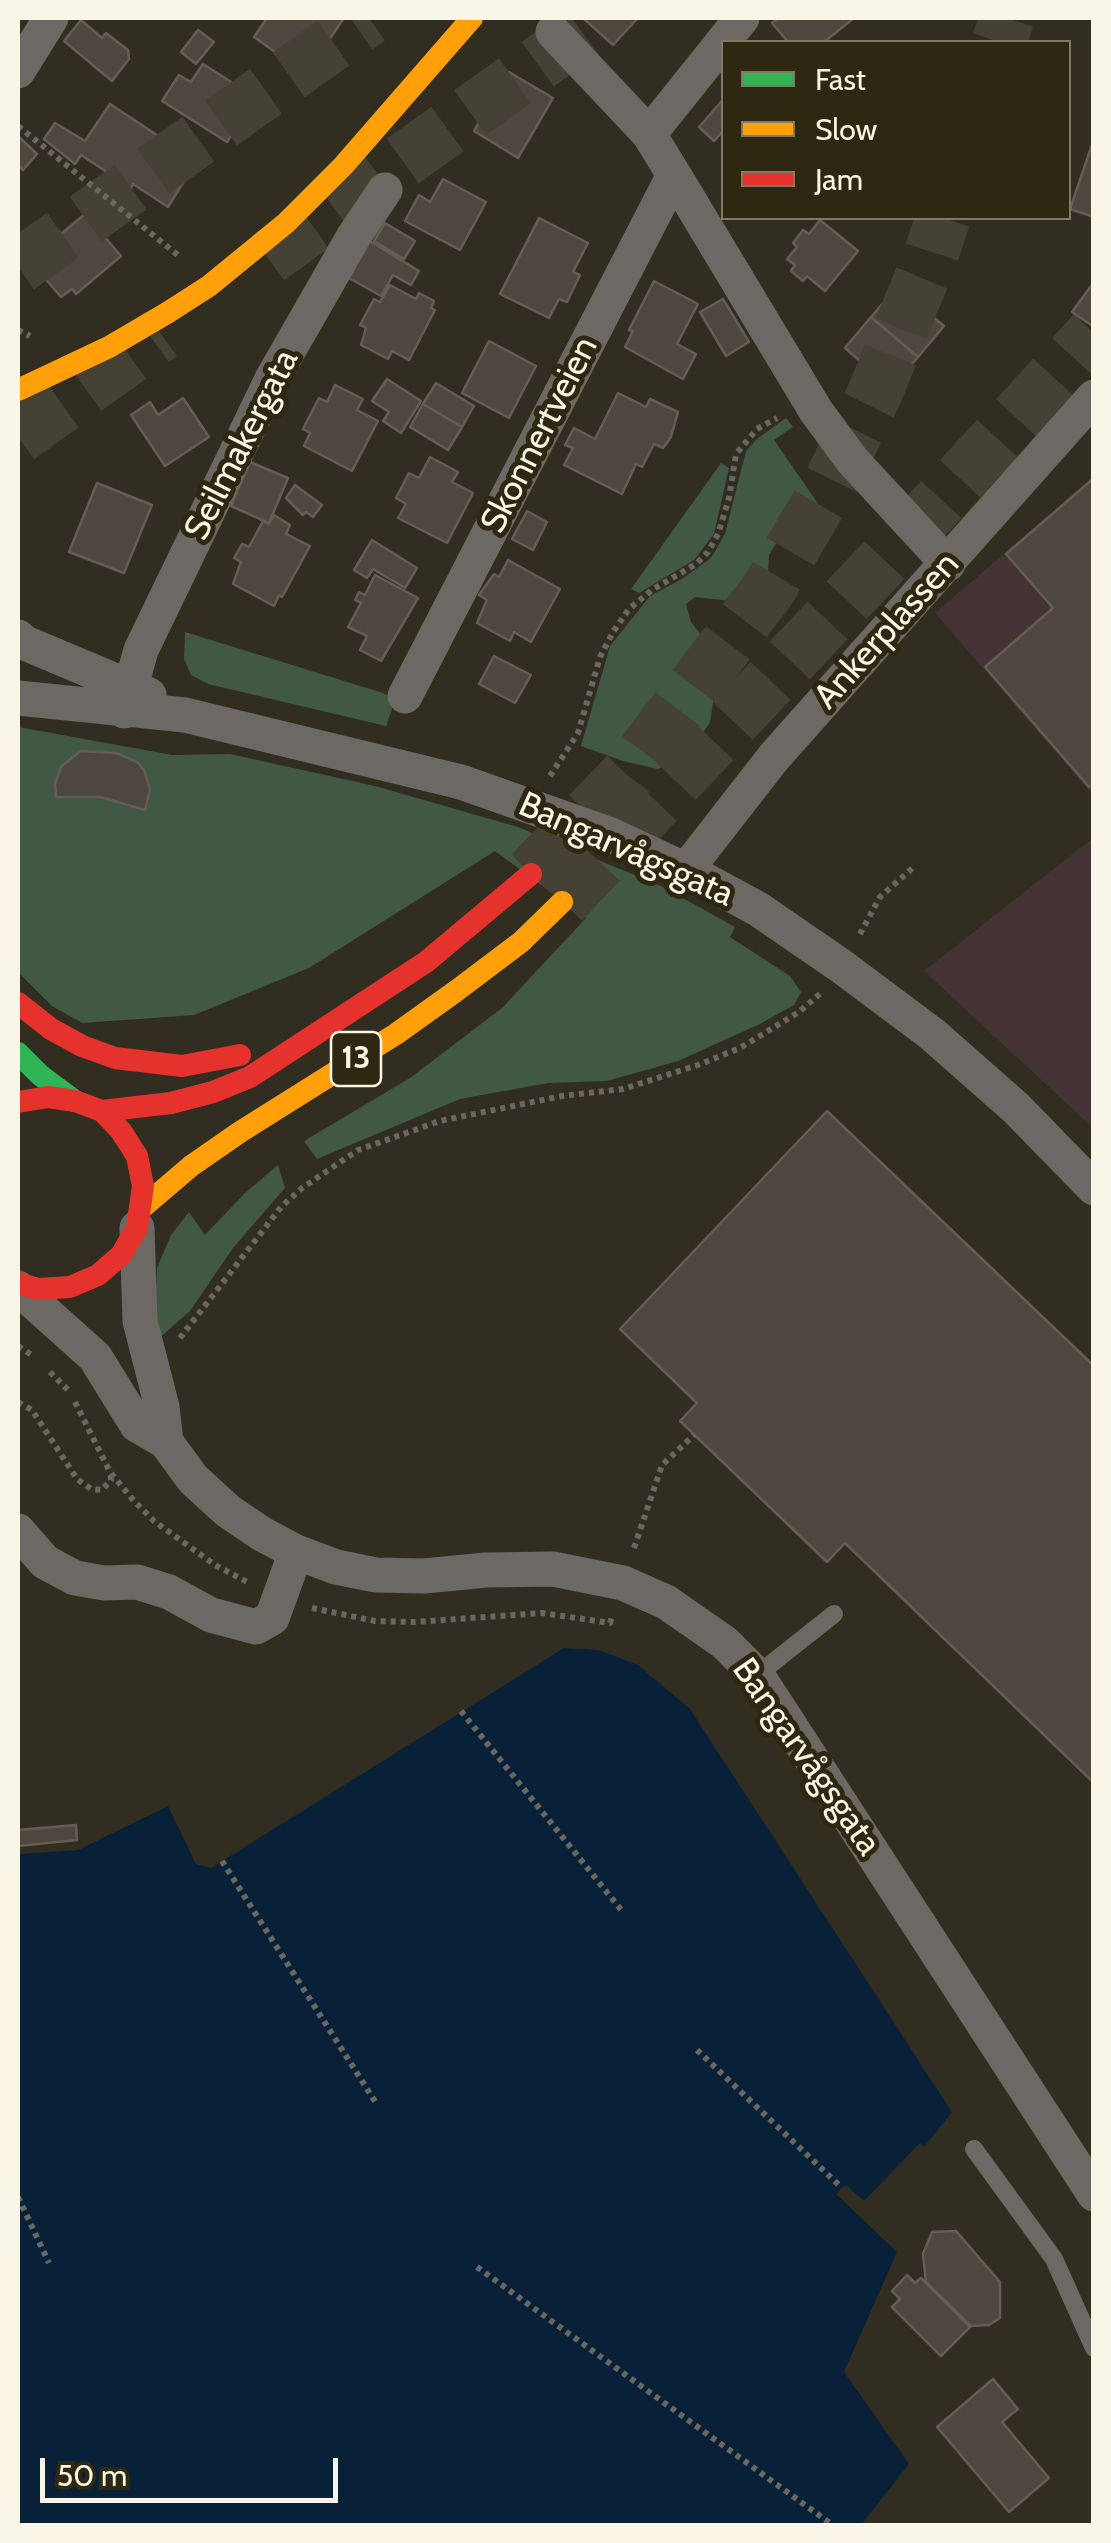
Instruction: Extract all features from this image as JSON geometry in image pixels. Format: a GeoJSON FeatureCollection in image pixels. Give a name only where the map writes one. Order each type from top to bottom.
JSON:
{"type":"FeatureCollection","features":[{"type":"Feature","properties":{"kind":"main road"},"geometry":{"type":"LineString","coordinates":[[18,390],[109,347],[168,313],[274,233],[343,166],[472,18]]}},
{"type":"Feature","properties":{"kind":"main road","name":"13"},"geometry":{"type":"LineString","coordinates":[[102,1111],[171,1103],[213,1092],[250,1076],[426,962],[530,874]]}},
{"type":"Feature","properties":{"kind":"main road","name":"13"},"geometry":{"type":"LineString","coordinates":[[140,1218],[190,1166],[396,1034],[521,942],[562,902]]}},
{"type":"Feature","properties":{"kind":"main road","name":"13"},"geometry":{"type":"LineString","coordinates":[[18,1004],[51,1030],[82,1046],[148,1064],[182,1066],[215,1061],[272,1042],[320,1034]]}},
{"type":"Feature","properties":{"kind":"main road"},"geometry":{"type":"LineString","coordinates":[[18,1052],[40,1075],[75,1101]]}},
{"type":"Feature","properties":{"kind":"main road"},"geometry":{"type":"LineString","coordinates":[[18,1102],[48,1097],[102,1111],[121,1130],[137,1156],[144,1186],[140,1218],[121,1255],[98,1275],[70,1287],[18,1286]]}},
{"type":"Feature","properties":{"kind":"street"},"geometry":{"type":"LineString","coordinates":[[18,71],[50,18]]}},
{"type":"Feature","properties":{"kind":"street"},"geometry":{"type":"LineString","coordinates":[[724,40],[742,18]]}},
{"type":"Feature","properties":{"kind":"street"},"geometry":{"type":"LineString","coordinates":[[553,32],[649,134],[807,398],[852,460],[948,564]]}},
{"type":"Feature","properties":{"kind":"street"},"geometry":{"type":"LineString","coordinates":[[649,134],[721,44]]}},
{"type":"Feature","properties":{"kind":"street","name":"Skonnertveien"},"geometry":{"type":"LineString","coordinates":[[406,696],[674,175]]}},
{"type":"Feature","properties":{"kind":"street","name":"Seilmakergata"},"geometry":{"type":"LineString","coordinates":[[127,698],[140,650],[272,380],[354,236],[385,190]]}},
{"type":"Feature","properties":{"kind":"street","name":"Ankerplassen"},"geometry":{"type":"LineString","coordinates":[[686,870],[774,757],[1094,397]]}},
{"type":"Feature","properties":{"kind":"street","name":"Bangarvågsgata"},"geometry":{"type":"LineString","coordinates":[[18,636],[127,698],[185,716],[475,786],[611,835],[686,870],[772,919],[932,1034],[1016,1108],[1094,1188]]}},
{"type":"Feature","properties":{"kind":"street","name":"Bangarvågsgata"},"geometry":{"type":"LineString","coordinates":[[18,698],[127,698]]}},
{"type":"Feature","properties":{"kind":"street","name":"Bangarvågsgata"},"geometry":{"type":"LineString","coordinates":[[140,1218],[140,1321],[162,1408],[166,1442]]}},
{"type":"Feature","properties":{"kind":"street","name":"Bangarvågsgata"},"geometry":{"type":"LineString","coordinates":[[18,1286],[95,1357],[137,1425],[166,1442],[193,1479],[228,1511],[296,1552],[336,1567],[376,1575],[554,1570],[622,1583],[666,1602],[703,1625],[758,1675],[1094,2194]]}},
{"type":"Feature","properties":{"kind":"street"},"geometry":{"type":"LineString","coordinates":[[18,1531],[45,1562],[75,1578],[137,1582],[168,1592],[195,1608],[256,1627],[266,1624],[281,1597],[296,1552]]}},
{"type":"Feature","properties":{"kind":"lane"},"geometry":{"type":"LineString","coordinates":[[758,1675],[834,1614]]}},
{"type":"Feature","properties":{"kind":"lane"},"geometry":{"type":"LineString","coordinates":[[974,2148],[1054,2259],[1094,2348]]}},
{"type":"Feature","properties":{"kind":"path"},"geometry":{"type":"LineString","coordinates":[[18,126],[184,260]]}},
{"type":"Feature","properties":{"kind":"path"},"geometry":{"type":"LineString","coordinates":[[548,780],[578,733],[600,657],[612,632],[652,590],[696,564],[708,552],[729,498],[736,454],[758,430],[807,398]]}},
{"type":"Feature","properties":{"kind":"path"},"geometry":{"type":"LineString","coordinates":[[856,941],[880,897],[915,866]]}},
{"type":"Feature","properties":{"kind":"path"},"geometry":{"type":"LineString","coordinates":[[172,1346],[188,1331],[256,1235],[281,1207],[358,1150],[440,1121],[623,1089],[698,1065],[740,1048],[800,1012],[824,990]]}},
{"type":"Feature","properties":{"kind":"path"},"geometry":{"type":"LineString","coordinates":[[18,1346],[38,1359],[70,1393],[110,1472],[154,1520],[215,1565],[281,1597]]}},
{"type":"Feature","properties":{"kind":"path"},"geometry":{"type":"LineString","coordinates":[[18,1402],[32,1410],[77,1480],[91,1489],[102,1490],[109,1486],[110,1472]]}},
{"type":"Feature","properties":{"kind":"path"},"geometry":{"type":"LineString","coordinates":[[631,1556],[662,1465],[694,1435]]}},
{"type":"Feature","properties":{"kind":"path"},"geometry":{"type":"LineString","coordinates":[[461,1710],[622,1911]]}},
{"type":"Feature","properties":{"kind":"path"},"geometry":{"type":"LineString","coordinates":[[222,1861],[376,2102]]}},
{"type":"Feature","properties":{"kind":"path"},"geometry":{"type":"LineString","coordinates":[[697,2050],[842,2188]]}},
{"type":"Feature","properties":{"kind":"path"},"geometry":{"type":"LineString","coordinates":[[18,2197],[49,2263]]}},
{"type":"Feature","properties":{"kind":"path"},"geometry":{"type":"LineString","coordinates":[[477,2267],[834,2526]]}},
{"type":"Feature","properties":{"kind":"shaded area"},"geometry":{"type":"Polygon","coordinates":[[[1093,477],[1093,795],[935,613],[1093,477]]]}},
{"type":"Feature","properties":{"kind":"shaded area"},"geometry":{"type":"Polygon","coordinates":[[[1093,838],[1093,1128],[924,971],[1093,838]]]}},
{"type":"Feature","properties":{"kind":"green space"},"geometry":{"type":"Polygon","coordinates":[[[786,418],[793,427],[774,440],[821,508],[821,519],[813,529],[789,532],[777,542],[769,555],[767,589],[758,596],[732,601],[695,597],[686,604],[691,622],[709,645],[717,679],[710,722],[688,755],[658,769],[581,746],[610,646],[650,596],[711,558],[725,534],[746,451],[786,418]]]}},
{"type":"Feature","properties":{"kind":"green space"},"geometry":{"type":"Polygon","coordinates":[[[721,463],[729,468],[714,534],[694,560],[639,593],[631,589],[721,463]]]}},
{"type":"Feature","properties":{"kind":"green space"},"geometry":{"type":"Polygon","coordinates":[[[185,632],[383,693],[395,700],[386,726],[208,684],[191,675],[184,659],[185,632]]]}},
{"type":"Feature","properties":{"kind":"green space"},"geometry":{"type":"Polygon","coordinates":[[[18,727],[172,755],[230,754],[375,786],[518,827],[661,886],[735,927],[730,937],[790,976],[801,992],[794,1005],[678,1061],[607,1081],[548,1083],[460,1099],[317,1159],[304,1141],[410,1078],[502,1008],[586,918],[495,851],[309,968],[194,1015],[82,1023],[52,1006],[18,972],[18,727]]]}},
{"type":"Feature","properties":{"kind":"green space"},"geometry":{"type":"Polygon","coordinates":[[[278,1165],[285,1188],[233,1248],[190,1311],[158,1339],[157,1268],[171,1235],[189,1212],[205,1235],[278,1165]]]}},
{"type":"Feature","properties":{"kind":"water"},"geometry":{"type":"Polygon","coordinates":[[[564,1648],[599,1650],[638,1665],[690,1709],[952,2112],[924,2147],[920,2143],[864,2201],[846,2185],[836,2194],[897,2252],[844,2372],[909,2464],[861,2525],[18,2525],[18,1854],[78,1850],[168,1806],[196,1864],[211,1868],[564,1648]]]}},
{"type":"Feature","properties":{"kind":"building"},"geometry":{"type":"Polygon","coordinates":[[[267,18],[344,18],[306,74],[254,37],[267,18]]]}},
{"type":"Feature","properties":{"kind":"building"},"geometry":{"type":"Polygon","coordinates":[[[583,18],[638,18],[613,45],[583,18]]]}},
{"type":"Feature","properties":{"kind":"building"},"geometry":{"type":"Polygon","coordinates":[[[779,18],[854,18],[826,40],[786,40],[772,23],[779,18]]]}},
{"type":"Feature","properties":{"kind":"building"},"geometry":{"type":"Polygon","coordinates":[[[81,20],[102,38],[106,33],[128,50],[129,59],[112,81],[64,41],[81,20]]]}},
{"type":"Feature","properties":{"kind":"building"},"geometry":{"type":"Polygon","coordinates":[[[198,30],[214,42],[196,64],[181,52],[198,30]]]}},
{"type":"Feature","properties":{"kind":"building"},"geometry":{"type":"Polygon","coordinates":[[[203,64],[244,90],[232,109],[243,116],[227,142],[162,101],[179,75],[191,82],[203,64]]]}},
{"type":"Feature","properties":{"kind":"building"},"geometry":{"type":"Polygon","coordinates":[[[509,72],[553,98],[518,158],[474,131],[509,72]]]}},
{"type":"Feature","properties":{"kind":"building"},"geometry":{"type":"Polygon","coordinates":[[[721,102],[721,133],[714,141],[699,127],[721,102]]]}},
{"type":"Feature","properties":{"kind":"building"},"geometry":{"type":"Polygon","coordinates":[[[110,104],[194,165],[168,207],[81,155],[75,164],[44,139],[55,123],[85,141],[110,104]]]}},
{"type":"Feature","properties":{"kind":"building"},"geometry":{"type":"Polygon","coordinates":[[[18,136],[37,154],[23,170],[18,165],[18,136]]]}},
{"type":"Feature","properties":{"kind":"building"},"geometry":{"type":"Polygon","coordinates":[[[1094,139],[1094,217],[1071,206],[1094,139]]]}},
{"type":"Feature","properties":{"kind":"building"},"geometry":{"type":"Polygon","coordinates":[[[443,179],[486,202],[460,250],[405,221],[419,195],[430,202],[443,179]]]}},
{"type":"Feature","properties":{"kind":"building"},"geometry":{"type":"Polygon","coordinates":[[[85,214],[121,256],[76,294],[72,289],[61,297],[32,263],[51,243],[46,237],[56,228],[61,234],[85,214]]]}},
{"type":"Feature","properties":{"kind":"building"},"geometry":{"type":"Polygon","coordinates":[[[539,218],[588,243],[573,272],[580,275],[567,302],[559,299],[549,318],[500,294],[539,218]]]}},
{"type":"Feature","properties":{"kind":"building"},"geometry":{"type":"Polygon","coordinates":[[[820,220],[858,251],[825,291],[807,276],[803,281],[791,271],[795,265],[787,259],[803,230],[809,234],[820,220]]]}},
{"type":"Feature","properties":{"kind":"building"},"geometry":{"type":"Polygon","coordinates":[[[385,223],[415,241],[404,259],[374,241],[385,223]]]}},
{"type":"Feature","properties":{"kind":"building"},"geometry":{"type":"Polygon","coordinates":[[[368,240],[419,271],[411,285],[393,275],[381,296],[349,278],[368,240]]]}},
{"type":"Feature","properties":{"kind":"building"},"geometry":{"type":"Polygon","coordinates":[[[654,281],[698,304],[677,344],[696,354],[683,379],[625,347],[633,331],[629,330],[654,281]]]}},
{"type":"Feature","properties":{"kind":"building"},"geometry":{"type":"Polygon","coordinates":[[[1094,282],[1094,327],[1072,312],[1094,282]]]}},
{"type":"Feature","properties":{"kind":"building"},"geometry":{"type":"Polygon","coordinates":[[[390,285],[416,299],[419,293],[434,301],[431,308],[435,310],[409,360],[392,351],[388,359],[361,345],[366,328],[360,325],[374,299],[380,302],[390,285]]]}},
{"type":"Feature","properties":{"kind":"building"},"geometry":{"type":"Polygon","coordinates":[[[897,287],[944,326],[918,357],[871,317],[897,287]]]}},
{"type":"Feature","properties":{"kind":"building"},"geometry":{"type":"Polygon","coordinates":[[[723,299],[749,342],[726,356],[700,312],[723,299]]]}},
{"type":"Feature","properties":{"kind":"building"},"geometry":{"type":"Polygon","coordinates":[[[871,317],[918,357],[891,388],[845,348],[871,317]]]}},
{"type":"Feature","properties":{"kind":"building"},"geometry":{"type":"Polygon","coordinates":[[[489,341],[536,366],[509,418],[462,393],[489,341]]]}},
{"type":"Feature","properties":{"kind":"building"},"geometry":{"type":"Polygon","coordinates":[[[387,379],[421,401],[401,433],[383,421],[389,412],[372,401],[387,379]]]}},
{"type":"Feature","properties":{"kind":"building"},"geometry":{"type":"Polygon","coordinates":[[[436,383],[474,406],[462,427],[423,404],[436,383]]]}},
{"type":"Feature","properties":{"kind":"building"},"geometry":{"type":"Polygon","coordinates":[[[335,385],[363,399],[357,410],[378,421],[352,471],[304,446],[310,433],[303,429],[319,398],[327,402],[335,385]]]}},
{"type":"Feature","properties":{"kind":"building"},"geometry":{"type":"Polygon","coordinates":[[[618,393],[646,407],[650,399],[678,412],[671,437],[663,448],[654,444],[642,467],[636,464],[622,494],[564,465],[573,448],[565,445],[574,428],[595,439],[618,393]]]}},
{"type":"Feature","properties":{"kind":"building"},"geometry":{"type":"Polygon","coordinates":[[[183,398],[209,437],[165,466],[131,415],[150,402],[158,415],[183,398]]]}},
{"type":"Feature","properties":{"kind":"building"},"geometry":{"type":"Polygon","coordinates":[[[423,404],[462,427],[448,450],[410,427],[423,404]]]}},
{"type":"Feature","properties":{"kind":"building"},"geometry":{"type":"Polygon","coordinates":[[[430,457],[458,472],[452,482],[473,493],[447,543],[398,518],[406,504],[396,498],[409,473],[419,478],[430,457]]]}},
{"type":"Feature","properties":{"kind":"building"},"geometry":{"type":"Polygon","coordinates":[[[250,462],[288,478],[269,523],[231,506],[250,462]]]}},
{"type":"Feature","properties":{"kind":"building"},"geometry":{"type":"Polygon","coordinates":[[[1094,478],[1094,784],[1089,787],[985,667],[1053,608],[1006,554],[1094,478]]]}},
{"type":"Feature","properties":{"kind":"building"},"geometry":{"type":"Polygon","coordinates":[[[97,483],[152,505],[124,573],[69,552],[97,483]]]}},
{"type":"Feature","properties":{"kind":"building"},"geometry":{"type":"Polygon","coordinates":[[[295,485],[322,505],[313,517],[306,512],[303,515],[286,498],[295,485]]]}},
{"type":"Feature","properties":{"kind":"building"},"geometry":{"type":"Polygon","coordinates":[[[527,511],[547,522],[533,550],[512,539],[527,511]]]}},
{"type":"Feature","properties":{"kind":"building"},"geometry":{"type":"Polygon","coordinates":[[[274,515],[290,525],[286,534],[310,546],[274,606],[233,584],[241,562],[234,558],[242,544],[249,547],[263,521],[269,524],[274,515]]]}},
{"type":"Feature","properties":{"kind":"building"},"geometry":{"type":"Polygon","coordinates":[[[372,540],[417,568],[405,588],[373,569],[367,578],[354,570],[372,540]]]}},
{"type":"Feature","properties":{"kind":"building"},"geometry":{"type":"Polygon","coordinates":[[[508,560],[560,589],[531,642],[514,632],[510,641],[477,623],[487,600],[479,595],[494,574],[499,577],[508,560]]]}},
{"type":"Feature","properties":{"kind":"building"},"geometry":{"type":"Polygon","coordinates":[[[375,575],[418,598],[381,661],[360,650],[367,636],[348,627],[361,603],[355,600],[359,592],[365,595],[375,575]]]}},
{"type":"Feature","properties":{"kind":"building"},"geometry":{"type":"Polygon","coordinates":[[[494,656],[531,675],[515,703],[479,684],[494,656]]]}},
{"type":"Feature","properties":{"kind":"building"},"geometry":{"type":"Polygon","coordinates":[[[80,751],[116,753],[137,762],[150,790],[145,810],[101,797],[56,797],[55,784],[61,767],[80,751]]]}},
{"type":"Feature","properties":{"kind":"building"},"geometry":{"type":"Polygon","coordinates":[[[827,1111],[1094,1366],[1094,1783],[845,1543],[827,1562],[680,1421],[697,1403],[620,1329],[827,1111]]]}},
{"type":"Feature","properties":{"kind":"building"},"geometry":{"type":"Polygon","coordinates":[[[76,1825],[77,1840],[18,1846],[18,1830],[76,1825]]]}},
{"type":"Feature","properties":{"kind":"building"},"geometry":{"type":"Polygon","coordinates":[[[956,2231],[1000,2282],[1000,2318],[989,2325],[971,2326],[926,2282],[923,2254],[932,2232],[956,2231]]]}},
{"type":"Feature","properties":{"kind":"building"},"geometry":{"type":"Polygon","coordinates":[[[907,2275],[915,2283],[921,2278],[970,2327],[941,2356],[892,2307],[900,2299],[892,2291],[907,2275]]]}},
{"type":"Feature","properties":{"kind":"building"},"geometry":{"type":"Polygon","coordinates":[[[993,2379],[1018,2409],[1002,2422],[1049,2478],[1009,2512],[937,2427],[993,2379]]]}},
{"type":"Feature","properties":{"kind":"tunnel"},"geometry":{"type":"LineString","coordinates":[[18,267],[369,18]]}},
{"type":"Feature","properties":{"kind":"tunnel"},"geometry":{"type":"LineString","coordinates":[[268,258],[602,18]]}},
{"type":"Feature","properties":{"kind":"tunnel"},"geometry":{"type":"LineString","coordinates":[[1000,40],[1007,18]]}},
{"type":"Feature","properties":{"kind":"tunnel"},"geometry":{"type":"LineString","coordinates":[[531,874],[627,775],[768,590],[829,486],[874,395],[942,220]]}},
{"type":"Feature","properties":{"kind":"tunnel"},"geometry":{"type":"LineString","coordinates":[[562,902],[1094,333]]}},
{"type":"Feature","properties":{"kind":"tunnel"},"geometry":{"type":"LineString","coordinates":[[18,437],[161,334]]}},
{"type":"Feature","properties":{"kind":"traffic: fast"},"geometry":{"type":"LineString","coordinates":[[18,1053],[75,1101]]}},
{"type":"Feature","properties":{"kind":"traffic: slow"},"geometry":{"type":"LineString","coordinates":[[18,390],[109,347],[167,313],[209,286],[286,223],[343,166],[472,18]]}},
{"type":"Feature","properties":{"kind":"traffic: slow"},"geometry":{"type":"LineString","coordinates":[[143,1207],[191,1166],[240,1132],[396,1034],[456,991],[521,942],[562,902]]}},
{"type":"Feature","properties":{"kind":"traffic: jam"},"geometry":{"type":"LineString","coordinates":[[102,1111],[171,1103],[250,1077],[426,962],[531,874]]}},
{"type":"Feature","properties":{"kind":"traffic: jam"},"geometry":{"type":"LineString","coordinates":[[18,1003],[51,1029],[115,1058],[182,1066],[240,1055]]}},
{"type":"Feature","properties":{"kind":"traffic: jam"},"geometry":{"type":"LineString","coordinates":[[18,1102],[48,1097],[102,1111],[137,1156],[143,1186],[137,1228],[121,1255],[98,1275],[70,1287],[38,1289],[18,1283]]}}]}
